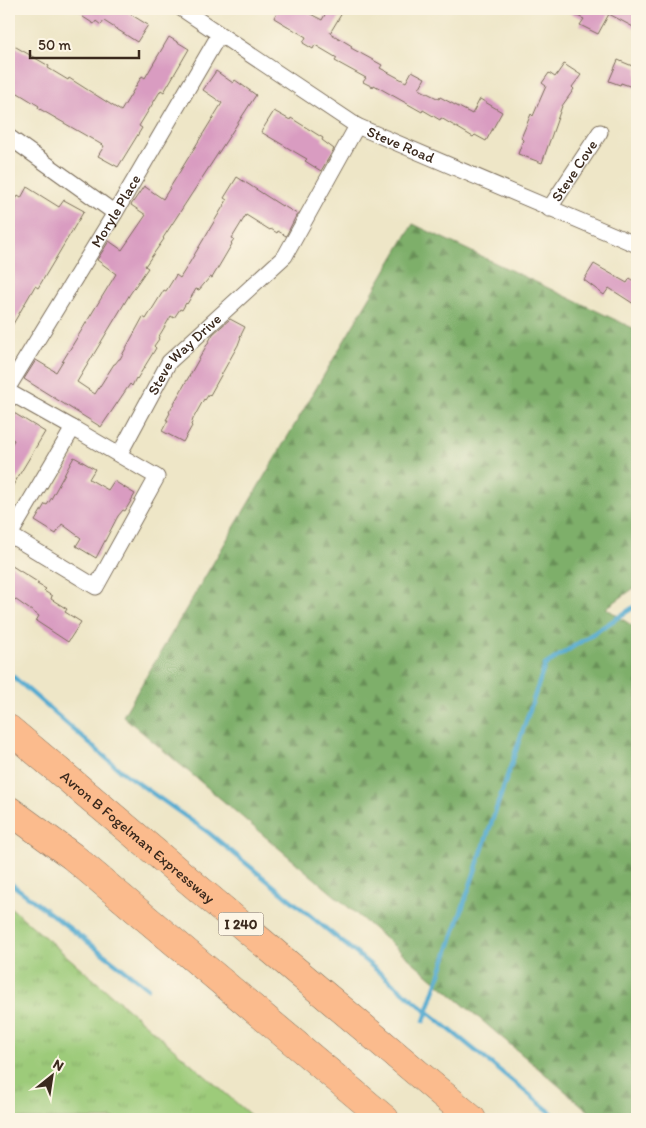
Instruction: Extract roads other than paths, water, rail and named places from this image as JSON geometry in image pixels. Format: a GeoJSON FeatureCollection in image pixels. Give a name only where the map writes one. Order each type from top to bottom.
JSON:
{"type":"FeatureCollection","features":[{"type":"Feature","properties":{"kind":"highway","name":"Avron B Fogelman Expressway"},"geometry":{"type":"LineString","coordinates":[[9,729],[472,1119]]}},
{"type":"Feature","properties":{"kind":"highway"},"geometry":{"type":"LineString","coordinates":[[9,810],[72,856],[386,1119]]}},
{"type":"Feature","properties":{"kind":"street","name":"Steve Road"},"geometry":{"type":"LineString","coordinates":[[182,9],[357,126],[637,246]]}},
{"type":"Feature","properties":{"kind":"street","name":"Moryle Place"},"geometry":{"type":"LineString","coordinates":[[10,383],[115,213],[219,35]]}},
{"type":"Feature","properties":{"kind":"street","name":"Steve Way Drive"},"geometry":{"type":"LineString","coordinates":[[119,455],[170,362],[285,256],[357,126]]}},
{"type":"Feature","properties":{"kind":"street","name":"Steve Cove"},"geometry":{"type":"LineString","coordinates":[[549,209],[600,132]]}},
{"type":"Feature","properties":{"kind":"street"},"geometry":{"type":"LineString","coordinates":[[10,141],[115,213]]}},
{"type":"Feature","properties":{"kind":"street"},"geometry":{"type":"LineString","coordinates":[[10,383],[73,428],[157,477],[96,587],[10,535],[73,428]]}},
{"type":"Feature","properties":{"kind":"waterway"},"geometry":{"type":"LineString","coordinates":[[424,1021],[545,665],[637,605]]}},
{"type":"Feature","properties":{"kind":"waterway"},"geometry":{"type":"LineString","coordinates":[[9,673],[121,771],[209,833],[559,1119]]}},
{"type":"Feature","properties":{"kind":"waterway"},"geometry":{"type":"LineString","coordinates":[[9,882],[148,988]]}}]}
